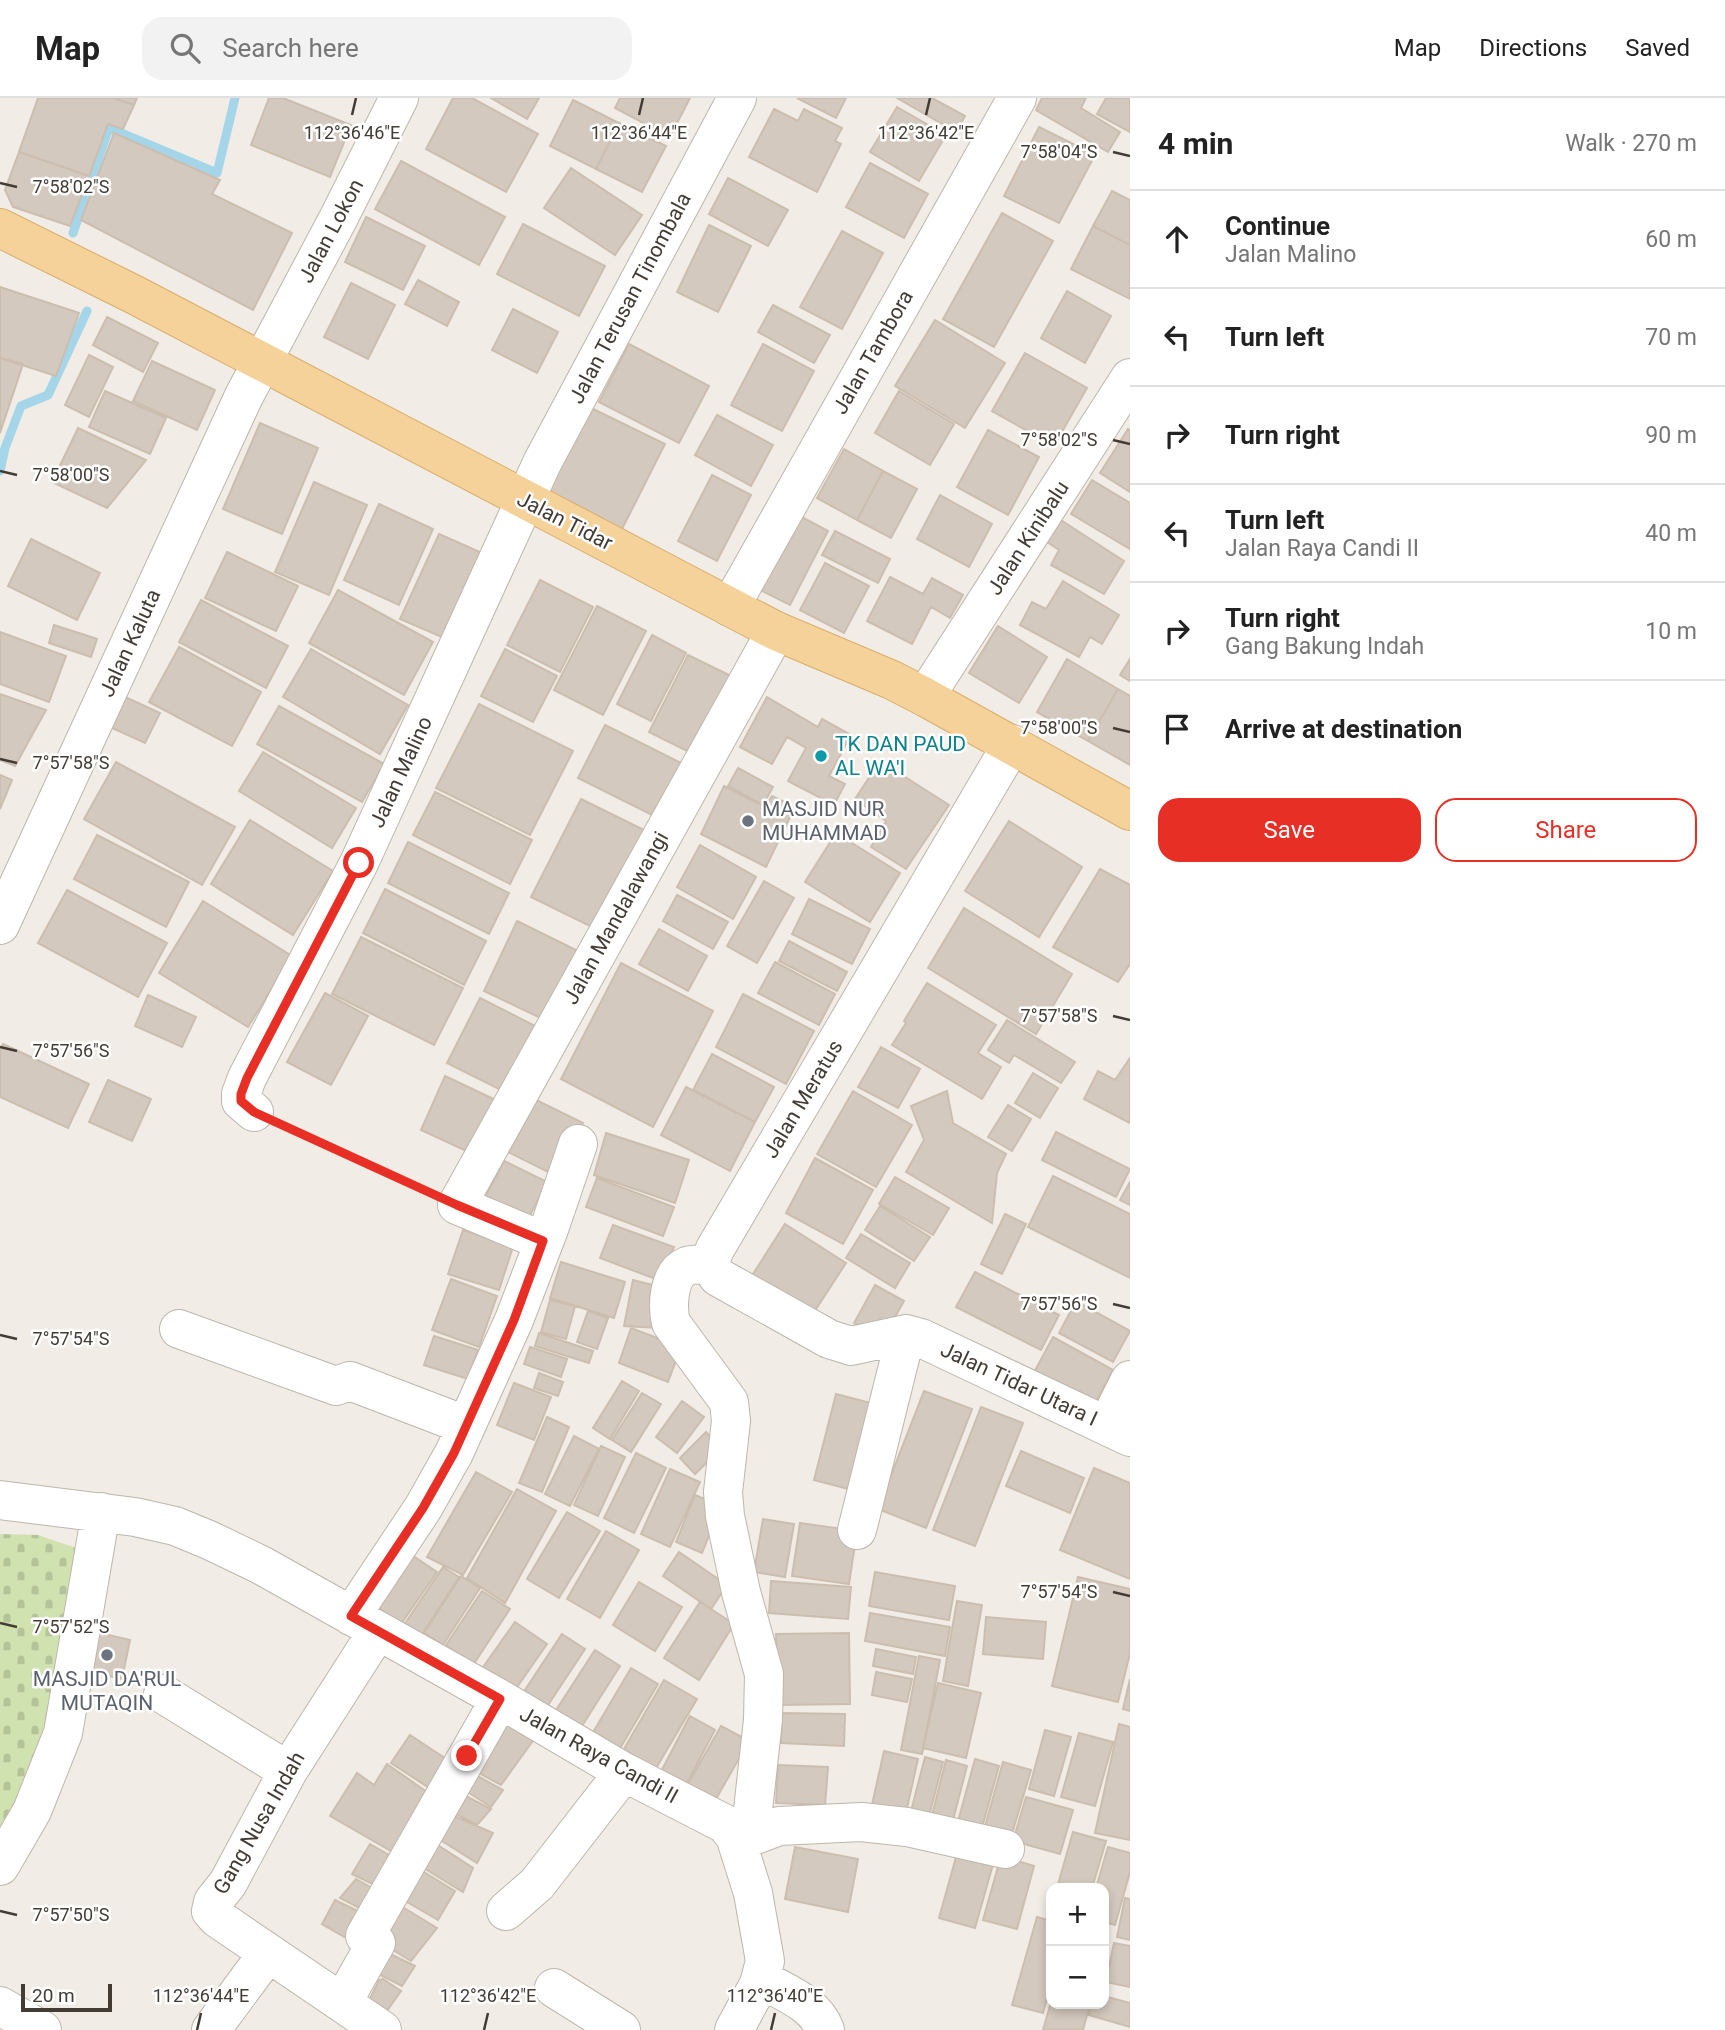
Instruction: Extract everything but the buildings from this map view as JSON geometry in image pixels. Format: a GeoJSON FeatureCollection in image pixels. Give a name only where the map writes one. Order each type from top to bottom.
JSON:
{"type":"FeatureCollection","features":[{"type":"Feature","properties":{"kind":"main road","name":"Jalan Tidar"},"geometry":{"type":"LineString","coordinates":[[0,228],[776,631],[892,680],[925,697],[1130,811]]}},
{"type":"Feature","properties":{"kind":"street","name":"Jalan Lokon"},"geometry":{"type":"LineString","coordinates":[[262,362],[399,98]]}},
{"type":"Feature","properties":{"kind":"street","name":"Jalan Terusan Tinombala"},"geometry":{"type":"LineString","coordinates":[[525,500],[737,98]]}},
{"type":"Feature","properties":{"kind":"street","name":"Jalan Tambora"},"geometry":{"type":"LineString","coordinates":[[730,607],[1017,98]]}},
{"type":"Feature","properties":{"kind":"street","name":"Jalan Kaluta"},"geometry":{"type":"LineString","coordinates":[[0,925],[262,362]]}},
{"type":"Feature","properties":{"kind":"street","name":"Jalan Kinibalu"},"geometry":{"type":"LineString","coordinates":[[925,697],[1130,378]]}},
{"type":"Feature","properties":{"kind":"street","name":"Jalan Malino"},"geometry":{"type":"LineString","coordinates":[[254,1112],[241,1101],[247,1078],[359,863],[525,500]]}},
{"type":"Feature","properties":{"kind":"street","name":"Jalan Mandalawangi"},"geometry":{"type":"LineString","coordinates":[[457,1205],[776,631]]}},
{"type":"Feature","properties":{"kind":"street","name":"Jalan Meratus"},"geometry":{"type":"LineString","coordinates":[[709,1264],[715,1249],[1012,744]]}},
{"type":"Feature","properties":{"kind":"street","name":"Gang Nusa Indah"},"geometry":{"type":"LineString","coordinates":[[382,2030],[217,1918],[211,1911],[288,1771],[454,1453],[514,1320],[578,1144]]}},
{"type":"Feature","properties":{"kind":"street"},"geometry":{"type":"LineString","coordinates":[[457,1205],[543,1241]]}},
{"type":"Feature","properties":{"kind":"street"},"geometry":{"type":"LineString","coordinates":[[734,2030],[761,1979],[765,1961],[742,1837],[763,1720],[764,1674],[741,1592],[725,1516],[723,1492],[731,1421],[729,1402],[671,1322],[669,1315],[670,1296],[678,1273],[687,1266],[709,1264],[718,1277],[829,1339],[851,1346],[906,1334],[858,1530]]}},
{"type":"Feature","properties":{"kind":"street"},"geometry":{"type":"LineString","coordinates":[[179,1329],[336,1386],[350,1381],[465,1425]]}},
{"type":"Feature","properties":{"kind":"street","name":"Jalan Tidar Utara I"},"geometry":{"type":"LineString","coordinates":[[906,1334],[922,1338],[1118,1431]]}},
{"type":"Feature","properties":{"kind":"street"},"geometry":{"type":"LineString","coordinates":[[1118,1431],[1130,1380]]}},
{"type":"Feature","properties":{"kind":"street","name":"Jalan Raya Candi II"},"geometry":{"type":"LineString","coordinates":[[0,1500],[101,1512],[175,1526],[209,1540],[261,1565],[624,1772],[724,1824],[742,1837]]}},
{"type":"Feature","properties":{"kind":"street"},"geometry":{"type":"LineString","coordinates":[[0,1866],[32,1811],[63,1733],[101,1512]]}},
{"type":"Feature","properties":{"kind":"street"},"geometry":{"type":"LineString","coordinates":[[163,1694],[288,1771]]}},
{"type":"Feature","properties":{"kind":"street"},"geometry":{"type":"LineString","coordinates":[[342,2003],[376,1943],[365,1936],[500,1699]]}},
{"type":"Feature","properties":{"kind":"street"},"geometry":{"type":"LineString","coordinates":[[506,1911],[537,1884],[624,1772]]}},
{"type":"Feature","properties":{"kind":"street"},"geometry":{"type":"LineString","coordinates":[[742,1837],[779,1826],[861,1822],[907,1827],[1005,1849]]}},
{"type":"Feature","properties":{"kind":"street"},"geometry":{"type":"LineString","coordinates":[[211,2030],[268,1953]]}},
{"type":"Feature","properties":{"kind":"street"},"geometry":{"type":"LineString","coordinates":[[761,1979],[810,2007],[820,2018],[825,2030]]}},
{"type":"Feature","properties":{"kind":"street"},"geometry":{"type":"LineString","coordinates":[[554,1988],[621,2030]]}},
{"type":"Feature","properties":{"kind":"street"},"geometry":{"type":"LineString","coordinates":[[0,2006],[42,2030]]}},
{"type":"Feature","properties":{"kind":"path"},"geometry":{"type":"LineString","coordinates":[[254,1112],[457,1205]]}},
{"type":"Feature","properties":{"kind":"green space"},"geometry":{"type":"Polygon","coordinates":[[[0,1534],[38,1535],[88,1552],[56,1700],[0,1848],[0,1534]]]}},
{"type":"Feature","properties":{"kind":"waterway"},"geometry":{"type":"LineString","coordinates":[[73,233],[109,128],[217,173],[235,98]]}},
{"type":"Feature","properties":{"kind":"waterway"},"geometry":{"type":"LineString","coordinates":[[0,471],[5,448],[21,406],[48,395],[87,311]]}},
{"type":"Feature","properties":{"kind":"place","name":"TK DAN PAUD AL WA'I"},"geometry":{"type":"Point","coordinates":[821,756]}},
{"type":"Feature","properties":{"kind":"place","name":"MASJID NUR MUHAMMAD"},"geometry":{"type":"Point","coordinates":[748,821]}},
{"type":"Feature","properties":{"kind":"place","name":"MASJID DA'RUL MUTAQIN"},"geometry":{"type":"Point","coordinates":[107,1655]}},
{"type":"Feature","properties":{"kind":"route"},"geometry":{"type":"LineString","coordinates":[[359,863],[247,1078],[241,1101],[254,1112],[457,1205],[543,1241],[514,1320],[454,1453],[423,1508],[351,1616],[500,1699],[467,1756]]}}]}
